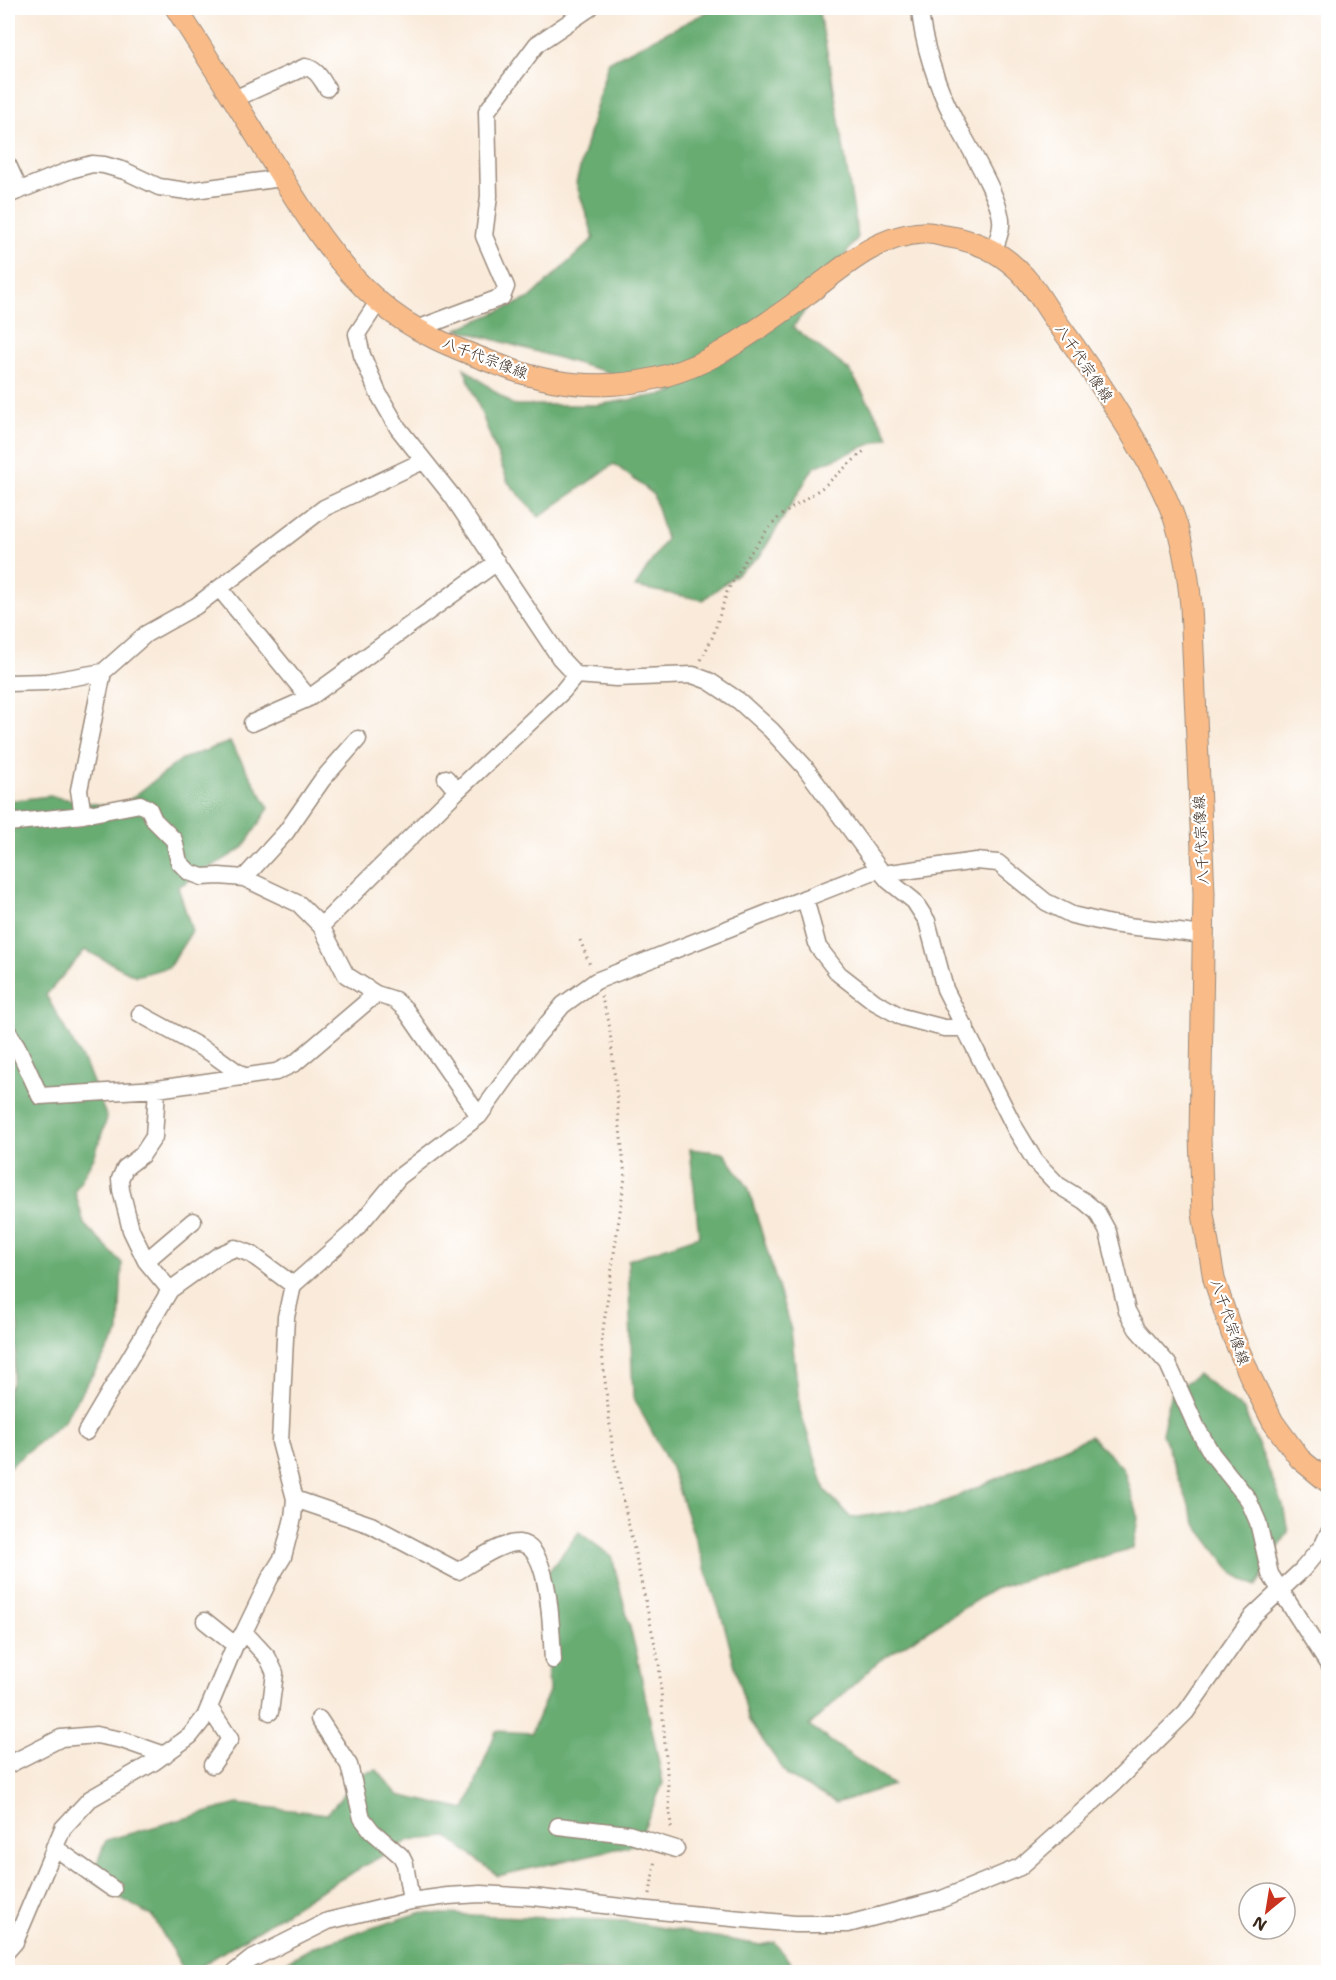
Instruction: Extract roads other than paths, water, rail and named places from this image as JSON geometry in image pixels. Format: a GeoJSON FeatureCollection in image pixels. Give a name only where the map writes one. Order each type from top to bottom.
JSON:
{"type":"FeatureCollection","features":[{"type":"Feature","properties":{"kind":"main road","name":"八千代宗像線"},"geometry":{"type":"LineString","coordinates":[[176,8],[316,230],[378,302],[417,329],[459,349],[527,375],[575,384],[617,385],[665,377],[716,355],[768,322],[861,253],[887,240],[924,232],[981,244],[1015,267],[1030,283],[1085,361],[1150,465],[1171,508],[1188,570],[1204,935],[1201,1148],[1203,1214],[1214,1279],[1232,1334],[1251,1378],[1273,1422],[1300,1458],[1329,1482]]}},
{"type":"Feature","properties":{"kind":"street"},"geometry":{"type":"LineString","coordinates":[[417,329],[502,297],[507,287],[484,236],[489,196],[487,111],[537,44],[590,8]]}},
{"type":"Feature","properties":{"kind":"street"},"geometry":{"type":"LineString","coordinates":[[920,8],[933,69],[952,115],[997,203],[1002,224],[994,251]]}},
{"type":"Feature","properties":{"kind":"street"},"geometry":{"type":"LineString","coordinates":[[234,99],[305,67],[316,72],[327,88]]}},
{"type":"Feature","properties":{"kind":"street"},"geometry":{"type":"LineString","coordinates":[[8,165],[13,192],[92,164],[125,171],[159,187],[187,190],[282,178]]}},
{"type":"Feature","properties":{"kind":"street"},"geometry":{"type":"LineString","coordinates":[[378,302],[357,334],[362,355],[378,393],[398,428],[452,496],[560,658],[576,675],[616,678],[693,675],[709,681],[739,701],[771,730],[804,766],[889,881],[914,901],[927,921],[945,988],[1015,1128],[1035,1161],[1058,1185],[1097,1212],[1108,1232],[1127,1311],[1137,1329],[1168,1364],[1197,1428],[1212,1454],[1248,1499],[1258,1522],[1270,1574],[1329,1664]]}},
{"type":"Feature","properties":{"kind":"street"},"geometry":{"type":"LineString","coordinates":[[8,683],[46,682],[103,672],[146,634],[196,606],[324,508],[423,461]]}},
{"type":"Feature","properties":{"kind":"street"},"geometry":{"type":"LineString","coordinates":[[252,723],[309,698],[497,562]]}},
{"type":"Feature","properties":{"kind":"street"},"geometry":{"type":"LineString","coordinates":[[220,589],[309,698]]}},
{"type":"Feature","properties":{"kind":"street"},"geometry":{"type":"LineString","coordinates":[[83,815],[79,790],[103,672]]}},
{"type":"Feature","properties":{"kind":"street"},"geometry":{"type":"LineString","coordinates":[[321,926],[563,691],[576,675]]}},
{"type":"Feature","properties":{"kind":"street"},"geometry":{"type":"LineString","coordinates":[[244,878],[286,832],[322,780],[358,739]]}},
{"type":"Feature","properties":{"kind":"street"},"geometry":{"type":"LineString","coordinates":[[446,778],[458,792]]}},
{"type":"Feature","properties":{"kind":"street"},"geometry":{"type":"LineString","coordinates":[[8,823],[83,815],[140,804],[145,806],[154,820],[174,840],[179,862],[189,872],[202,877],[244,878],[299,904],[321,926],[346,975],[376,994],[395,1000],[405,1009],[479,1116]]}},
{"type":"Feature","properties":{"kind":"street"},"geometry":{"type":"LineString","coordinates":[[8,1950],[15,1942],[63,1828],[90,1799],[165,1755],[190,1736],[205,1717],[239,1639],[283,1557],[293,1518],[295,1499],[280,1442],[286,1317],[293,1285],[355,1230],[399,1177],[479,1116],[533,1041],[563,1005],[596,981],[805,898],[881,871],[976,861],[998,863],[1046,902],[1072,915],[1111,924],[1204,935]]}},
{"type":"Feature","properties":{"kind":"street"},"geometry":{"type":"LineString","coordinates":[[805,898],[818,947],[839,975],[875,1002],[902,1017],[944,1029],[966,1028]]}},
{"type":"Feature","properties":{"kind":"street"},"geometry":{"type":"LineString","coordinates":[[8,1032],[40,1096],[158,1089],[276,1072],[295,1063],[376,994]]}},
{"type":"Feature","properties":{"kind":"street"},"geometry":{"type":"LineString","coordinates":[[140,1014],[211,1053],[244,1077]]}},
{"type":"Feature","properties":{"kind":"street"},"geometry":{"type":"LineString","coordinates":[[158,1089],[154,1137],[142,1155],[125,1168],[120,1179],[131,1230],[146,1261],[171,1290]]}},
{"type":"Feature","properties":{"kind":"street"},"geometry":{"type":"LineString","coordinates":[[146,1261],[193,1221]]}},
{"type":"Feature","properties":{"kind":"street"},"geometry":{"type":"LineString","coordinates":[[86,1432],[171,1290],[219,1255],[236,1248],[251,1254],[293,1285]]}},
{"type":"Feature","properties":{"kind":"street"},"geometry":{"type":"LineString","coordinates":[[295,1499],[372,1525],[458,1571],[502,1545],[520,1543],[531,1547],[547,1586],[553,1660]]}},
{"type":"Feature","properties":{"kind":"street"},"geometry":{"type":"LineString","coordinates":[[235,1972],[250,1960],[328,1921],[411,1901],[448,1896],[481,1894],[533,1897],[795,1924],[848,1924],[942,1899],[1020,1867],[1112,1785],[1186,1712],[1253,1616],[1302,1570],[1323,1545],[1329,1534]]}},
{"type":"Feature","properties":{"kind":"street"},"geometry":{"type":"LineString","coordinates":[[205,1621],[268,1658],[275,1673],[270,1712]]}},
{"type":"Feature","properties":{"kind":"street"},"geometry":{"type":"LineString","coordinates":[[209,1707],[230,1740],[212,1765]]}},
{"type":"Feature","properties":{"kind":"street"},"geometry":{"type":"LineString","coordinates":[[319,1719],[349,1765],[362,1818],[372,1831],[401,1856],[405,1864],[411,1901]]}},
{"type":"Feature","properties":{"kind":"street"},"geometry":{"type":"LineString","coordinates":[[8,1765],[62,1738],[96,1735],[122,1740],[165,1755]]}},
{"type":"Feature","properties":{"kind":"street"},"geometry":{"type":"LineString","coordinates":[[558,1827],[628,1834],[669,1848]]}},
{"type":"Feature","properties":{"kind":"street"},"geometry":{"type":"LineString","coordinates":[[54,1847],[113,1889]]}}]}
